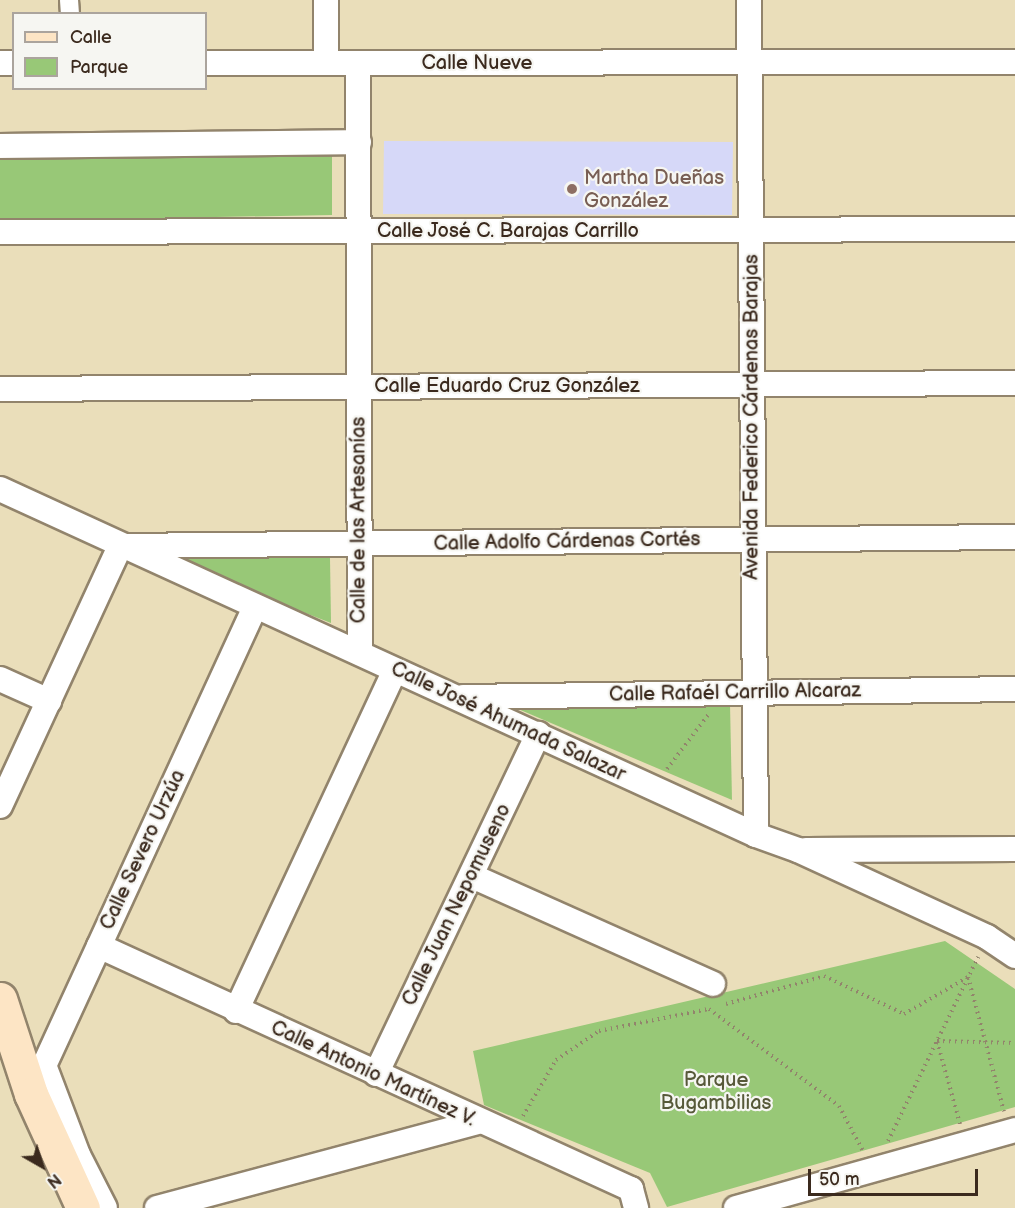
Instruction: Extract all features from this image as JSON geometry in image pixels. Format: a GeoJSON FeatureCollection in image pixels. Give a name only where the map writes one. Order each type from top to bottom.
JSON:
{"type":"FeatureCollection","features":[{"type":"Feature","properties":{"kind":"main road"},"geometry":{"type":"LineString","coordinates":[[0,999],[37,1079],[83,1208]]}},
{"type":"Feature","properties":{"kind":"street"},"geometry":{"type":"LineString","coordinates":[[326,0],[326,63]]}},
{"type":"Feature","properties":{"kind":"street","name":"Avenida Federico Cárdenas Barajas"},"geometry":{"type":"LineString","coordinates":[[749,0],[756,835]]}},
{"type":"Feature","properties":{"kind":"street","name":"Calle Nueve"},"geometry":{"type":"LineString","coordinates":[[207,63],[1015,62]]}},
{"type":"Feature","properties":{"kind":"street","name":"Calle de las Artesanías"},"geometry":{"type":"LineString","coordinates":[[358,63],[360,653]]}},
{"type":"Feature","properties":{"kind":"street"},"geometry":{"type":"LineString","coordinates":[[0,146],[359,142]]}},
{"type":"Feature","properties":{"kind":"street","name":"Calle José C. Barajas Carrillo"},"geometry":{"type":"LineString","coordinates":[[0,232],[1015,229]]}},
{"type":"Feature","properties":{"kind":"street","name":"Calle Eduardo Cruz González"},"geometry":{"type":"LineString","coordinates":[[0,388],[1015,383]]}},
{"type":"Feature","properties":{"kind":"street","name":"Calle José Ahumada Salazar"},"geometry":{"type":"LineString","coordinates":[[0,489],[120,546],[360,653],[756,835],[798,850],[987,937],[1015,956]]}},
{"type":"Feature","properties":{"kind":"street","name":"Calle Adolfo Cárdenas Cortés"},"geometry":{"type":"LineString","coordinates":[[120,546],[1015,537]]}},
{"type":"Feature","properties":{"kind":"street"},"geometry":{"type":"LineString","coordinates":[[0,806],[120,546]]}},
{"type":"Feature","properties":{"kind":"street","name":"Calle Severo Urzúa"},"geometry":{"type":"LineString","coordinates":[[37,1079],[255,607]]}},
{"type":"Feature","properties":{"kind":"street"},"geometry":{"type":"LineString","coordinates":[[236,1011],[396,670]]}},
{"type":"Feature","properties":{"kind":"street"},"geometry":{"type":"LineString","coordinates":[[0,680],[49,701]]}},
{"type":"Feature","properties":{"kind":"street","name":"Calle Rafaél Carrillo Alcaraz"},"geometry":{"type":"LineString","coordinates":[[454,698],[1015,689]]}},
{"type":"Feature","properties":{"kind":"street","name":"Calle Juan Nepomuseno"},"geometry":{"type":"LineString","coordinates":[[376,1074],[538,734]]}},
{"type":"Feature","properties":{"kind":"street"},"geometry":{"type":"LineString","coordinates":[[798,850],[1015,849]]}},
{"type":"Feature","properties":{"kind":"street"},"geometry":{"type":"LineString","coordinates":[[472,876],[713,984]]}},
{"type":"Feature","properties":{"kind":"street","name":"Calle Antonio Martínez V."},"geometry":{"type":"LineString","coordinates":[[99,946],[477,1122],[631,1190],[636,1208]]}},
{"type":"Feature","properties":{"kind":"street"},"geometry":{"type":"LineString","coordinates":[[37,1079],[105,1208]]}},
{"type":"Feature","properties":{"kind":"street"},"geometry":{"type":"LineString","coordinates":[[157,1208],[477,1122]]}},
{"type":"Feature","properties":{"kind":"street"},"geometry":{"type":"LineString","coordinates":[[736,1208],[1013,1131]]}},
{"type":"Feature","properties":{"kind":"path"},"geometry":{"type":"LineString","coordinates":[[652,787],[725,694]]}},
{"type":"Feature","properties":{"kind":"path"},"geometry":{"type":"LineString","coordinates":[[874,1170],[987,937]]}},
{"type":"Feature","properties":{"kind":"path"},"geometry":{"type":"LineString","coordinates":[[511,1137],[556,1060],[599,1031],[710,1009],[824,976],[903,1014],[968,977]]}},
{"type":"Feature","properties":{"kind":"path"},"geometry":{"type":"LineString","coordinates":[[968,977],[1013,1131]]}},
{"type":"Feature","properties":{"kind":"path"},"geometry":{"type":"LineString","coordinates":[[710,1009],[839,1106],[874,1170]]}},
{"type":"Feature","properties":{"kind":"path"},"geometry":{"type":"LineString","coordinates":[[937,1041],[1015,1043]]}},
{"type":"Feature","properties":{"kind":"path"},"geometry":{"type":"LineString","coordinates":[[937,1041],[965,1144]]}},
{"type":"Feature","properties":{"kind":"shaded area"},"geometry":{"type":"Polygon","coordinates":[[[384,141],[733,142],[732,215],[383,214],[384,141]]]}},
{"type":"Feature","properties":{"kind":"green space"},"geometry":{"type":"Polygon","coordinates":[[[332,152],[332,215],[0,221],[0,158],[332,152]]]}},
{"type":"Feature","properties":{"kind":"green space"},"geometry":{"type":"Polygon","coordinates":[[[162,557],[330,558],[331,623],[162,557]]]}},
{"type":"Feature","properties":{"kind":"green space"},"geometry":{"type":"Polygon","coordinates":[[[730,704],[732,800],[511,706],[730,704]]]}},
{"type":"Feature","properties":{"kind":"green space","name":"Parque Bugambilias"},"geometry":{"type":"Polygon","coordinates":[[[945,941],[1015,989],[1015,1107],[667,1207],[650,1173],[484,1105],[473,1051],[945,941]]]}},
{"type":"Feature","properties":{"kind":"place","name":"Martha Dueñas González"},"geometry":{"type":"Point","coordinates":[572,189]}}]}
